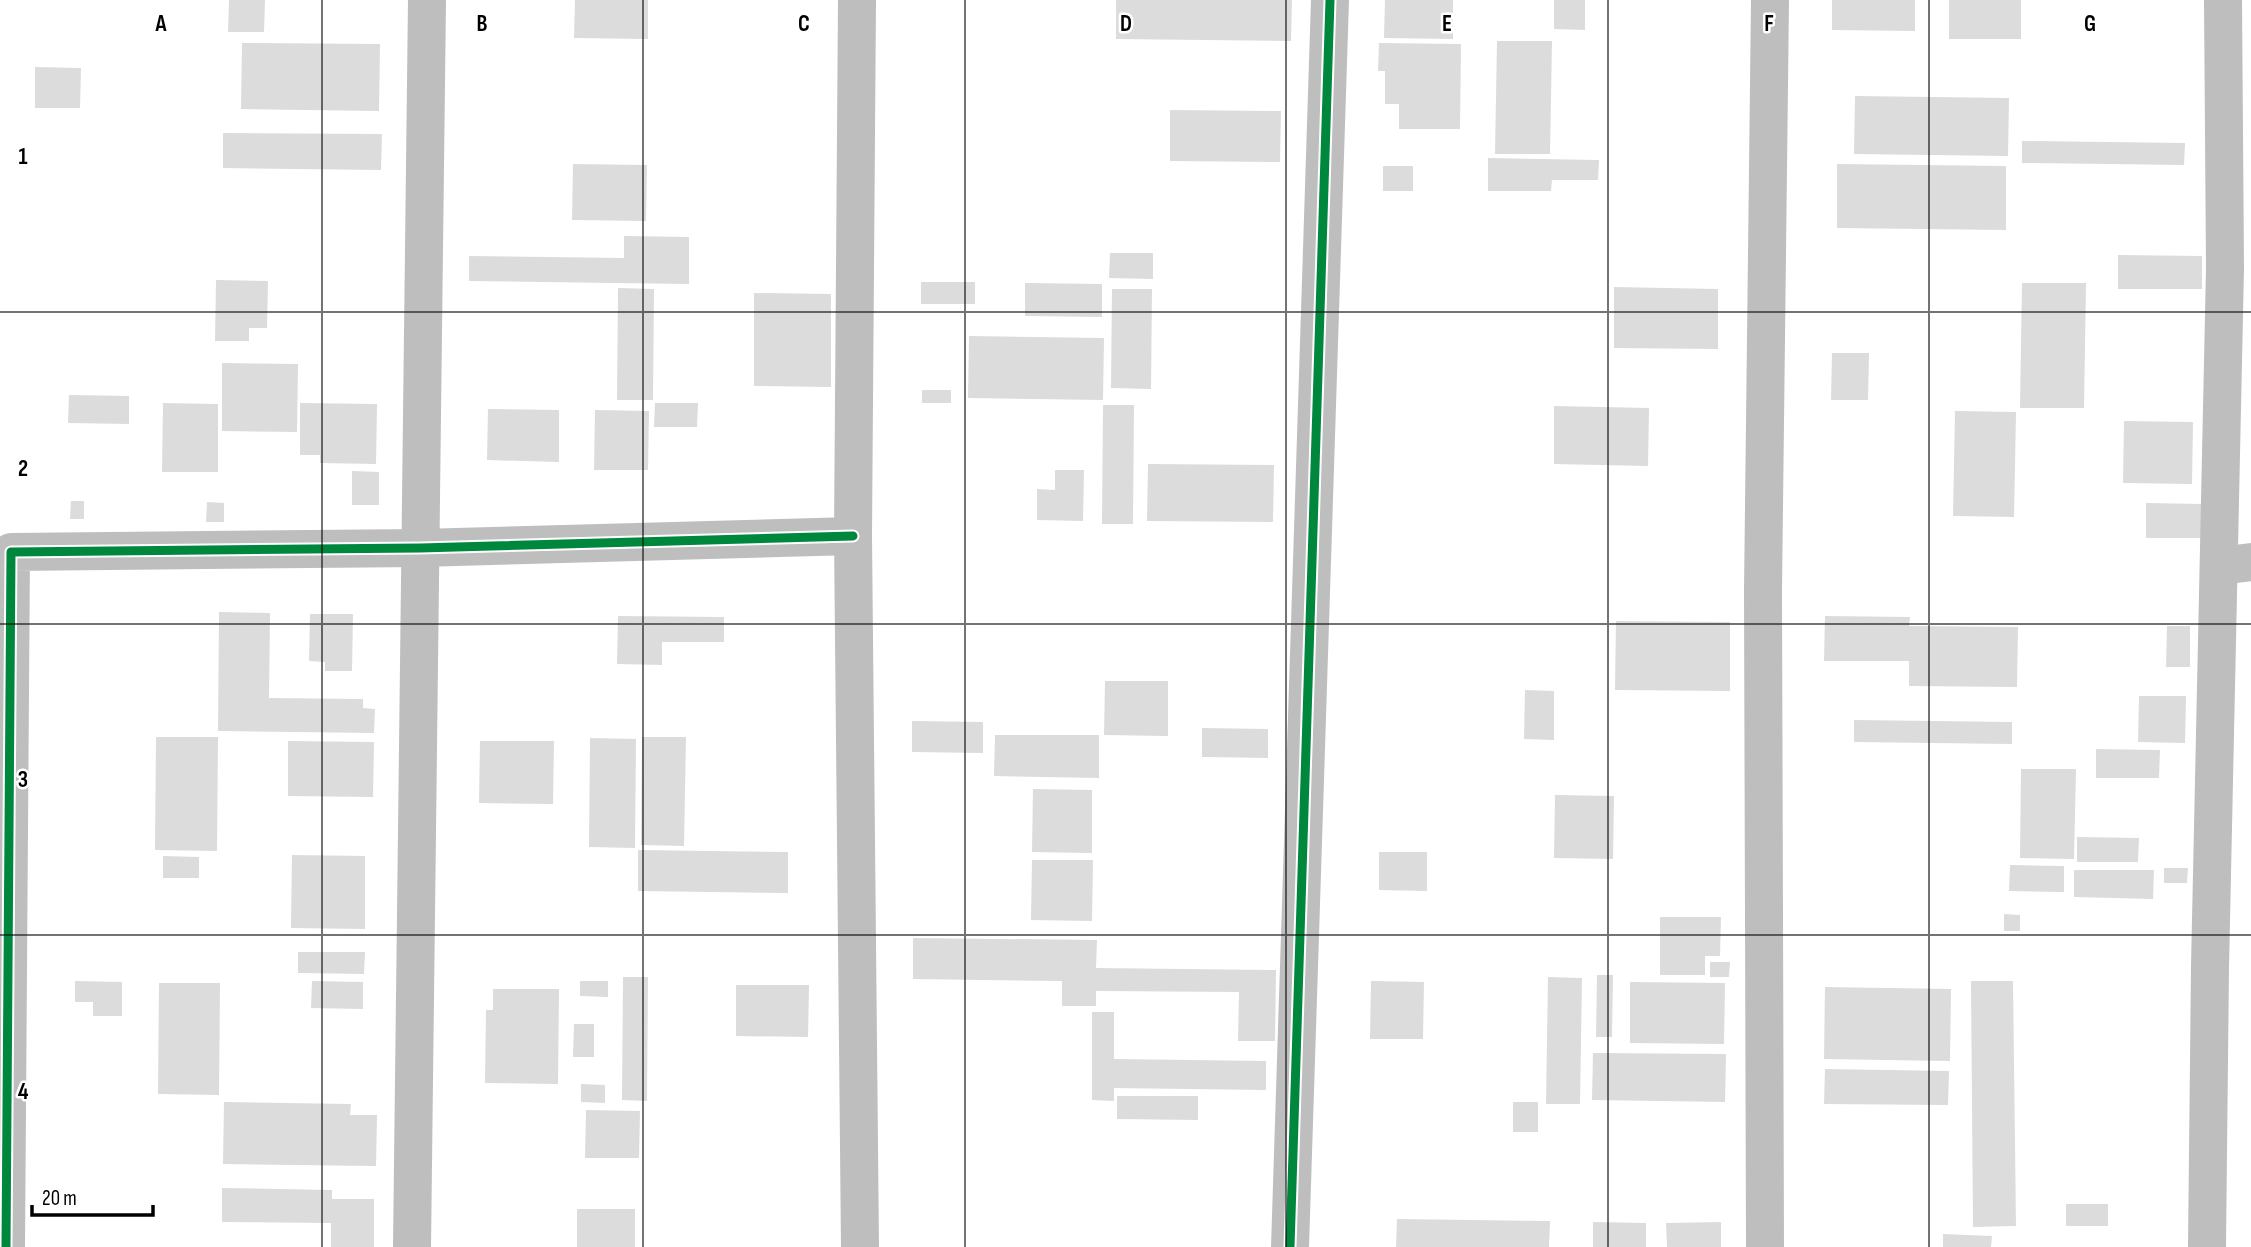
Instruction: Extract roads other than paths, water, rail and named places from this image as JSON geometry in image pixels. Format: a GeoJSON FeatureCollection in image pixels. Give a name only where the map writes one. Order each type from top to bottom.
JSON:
{"type":"FeatureCollection","features":[{"type":"Feature","properties":{"kind":"street"},"geometry":{"type":"LineString","coordinates":[[412,1247],[427,0]]}},
{"type":"Feature","properties":{"kind":"street"},"geometry":{"type":"LineString","coordinates":[[857,0],[853,536],[860,1247]]}},
{"type":"Feature","properties":{"kind":"street"},"geometry":{"type":"LineString","coordinates":[[1290,1247],[1331,0]]}},
{"type":"Feature","properties":{"kind":"street"},"geometry":{"type":"LineString","coordinates":[[1765,1247],[1763,577],[1770,0]]}},
{"type":"Feature","properties":{"kind":"street"},"geometry":{"type":"LineString","coordinates":[[2207,1247],[2210,967],[2235,564],[2225,268],[2237,124],[2223,0]]}},
{"type":"Feature","properties":{"kind":"street"},"geometry":{"type":"LineString","coordinates":[[6,1247],[11,552],[420,548],[853,536]]}}]}
